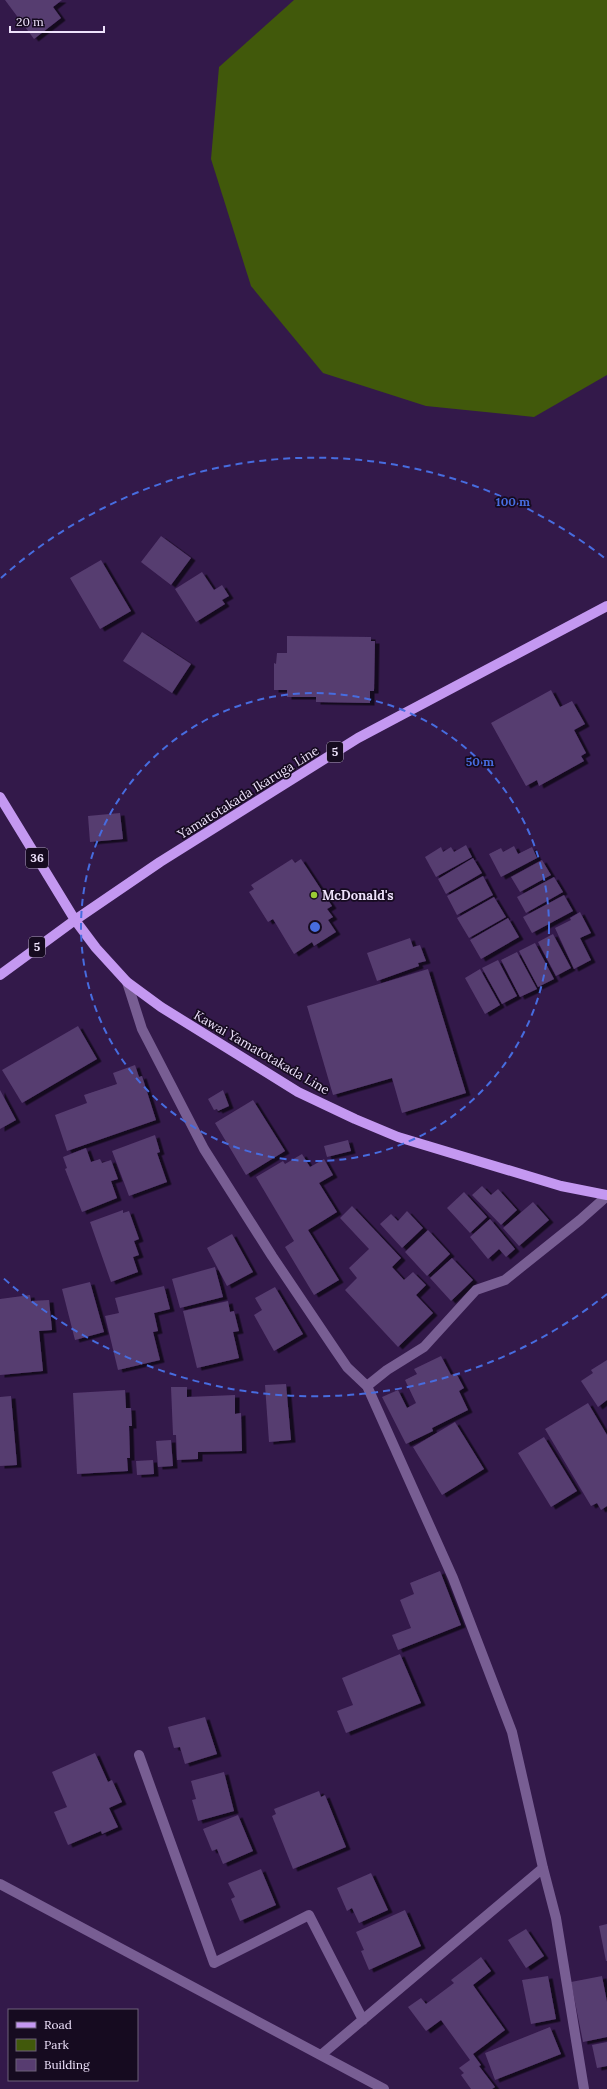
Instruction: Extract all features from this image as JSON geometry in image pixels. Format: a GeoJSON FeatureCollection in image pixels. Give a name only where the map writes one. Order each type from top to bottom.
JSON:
{"type":"FeatureCollection","features":[{"type":"Feature","properties":{"kind":"main road","name":"Yamatotakada Ikaruga Line"},"geometry":{"type":"LineString","coordinates":[[0,975],[75,920],[160,862],[358,738],[607,606]]}},
{"type":"Feature","properties":{"kind":"main road","name":"36"},"geometry":{"type":"LineString","coordinates":[[0,797],[75,920]]}},
{"type":"Feature","properties":{"kind":"main road","name":"Kawai Yamatotakada Line"},"geometry":{"type":"LineString","coordinates":[[75,920],[96,948],[127,982],[160,1007],[298,1092],[354,1119],[398,1136],[561,1186],[607,1195]]}},
{"type":"Feature","properties":{"kind":"street"},"geometry":{"type":"LineString","coordinates":[[127,982],[142,1029],[204,1149],[272,1256],[336,1352],[347,1367],[367,1386],[453,1578],[512,1732],[556,1918],[584,2089]]}},
{"type":"Feature","properties":{"kind":"street"},"geometry":{"type":"LineString","coordinates":[[367,1386],[387,1370],[424,1347],[476,1290],[505,1280],[580,1220],[607,1195]]}},
{"type":"Feature","properties":{"kind":"street"},"geometry":{"type":"LineString","coordinates":[[139,1755],[214,1963],[309,1915],[363,2020]]}},
{"type":"Feature","properties":{"kind":"street"},"geometry":{"type":"LineString","coordinates":[[321,2055],[543,1868]]}},
{"type":"Feature","properties":{"kind":"street"},"geometry":{"type":"LineString","coordinates":[[0,1884],[384,2089]]}},
{"type":"Feature","properties":{"kind":"green space"},"geometry":{"type":"Polygon","coordinates":[[[294,0],[607,0],[607,375],[534,417],[426,406],[323,373],[251,286],[211,159],[219,67],[294,0]]]}},
{"type":"Feature","properties":{"kind":"building"},"geometry":{"type":"Polygon","coordinates":[[[5,0],[62,0],[53,7],[61,18],[34,39],[5,0]]]}},
{"type":"Feature","properties":{"kind":"building"},"geometry":{"type":"Polygon","coordinates":[[[161,536],[191,558],[171,585],[141,562],[161,536]]]}},
{"type":"Feature","properties":{"kind":"building"},"geometry":{"type":"Polygon","coordinates":[[[101,560],[131,611],[100,629],[70,578],[101,560]]]}},
{"type":"Feature","properties":{"kind":"building"},"geometry":{"type":"Polygon","coordinates":[[[202,572],[214,590],[222,585],[229,596],[222,600],[225,604],[196,622],[175,589],[202,572]]]}},
{"type":"Feature","properties":{"kind":"building"},"geometry":{"type":"Polygon","coordinates":[[[142,632],[191,664],[172,693],[123,661],[142,632]]]}},
{"type":"Feature","properties":{"kind":"building"},"geometry":{"type":"Polygon","coordinates":[[[287,636],[371,637],[371,641],[375,641],[374,691],[370,691],[370,703],[316,702],[316,697],[287,697],[287,690],[274,690],[274,663],[276,664],[277,653],[287,653],[287,636]]]}},
{"type":"Feature","properties":{"kind":"building"},"geometry":{"type":"Polygon","coordinates":[[[551,690],[560,707],[572,701],[585,724],[574,730],[586,753],[581,756],[584,761],[539,786],[537,780],[526,786],[491,723],[551,690]]]}},
{"type":"Feature","properties":{"kind":"building"},"geometry":{"type":"Polygon","coordinates":[[[120,813],[123,839],[90,842],[88,816],[120,813]]]}},
{"type":"Feature","properties":{"kind":"building"},"geometry":{"type":"Polygon","coordinates":[[[466,845],[472,857],[436,877],[425,857],[441,847],[443,852],[451,847],[454,852],[466,845]]]}},
{"type":"Feature","properties":{"kind":"building"},"geometry":{"type":"Polygon","coordinates":[[[514,846],[518,854],[532,847],[537,858],[501,877],[489,854],[501,848],[503,852],[514,846]]]}},
{"type":"Feature","properties":{"kind":"building"},"geometry":{"type":"Polygon","coordinates":[[[473,858],[482,873],[446,894],[438,879],[473,858]]]}},
{"type":"Feature","properties":{"kind":"building"},"geometry":{"type":"Polygon","coordinates":[[[292,859],[295,863],[301,859],[332,906],[327,909],[333,917],[328,920],[336,932],[314,946],[312,942],[294,954],[273,919],[268,922],[249,892],[254,889],[251,885],[292,859]]]}},
{"type":"Feature","properties":{"kind":"building"},"geometry":{"type":"Polygon","coordinates":[[[542,860],[551,875],[520,892],[511,877],[542,860]]]}},
{"type":"Feature","properties":{"kind":"building"},"geometry":{"type":"Polygon","coordinates":[[[483,876],[493,895],[457,915],[447,896],[483,876]]]}},
{"type":"Feature","properties":{"kind":"building"},"geometry":{"type":"Polygon","coordinates":[[[554,877],[563,892],[526,913],[517,897],[554,877]]]}},
{"type":"Feature","properties":{"kind":"building"},"geometry":{"type":"Polygon","coordinates":[[[564,895],[573,911],[532,933],[523,917],[564,895]]]}},
{"type":"Feature","properties":{"kind":"building"},"geometry":{"type":"Polygon","coordinates":[[[494,897],[506,917],[469,938],[457,918],[494,897]]]}},
{"type":"Feature","properties":{"kind":"building"},"geometry":{"type":"Polygon","coordinates":[[[580,912],[591,933],[580,938],[591,960],[574,969],[555,928],[571,920],[570,918],[580,912]]]}},
{"type":"Feature","properties":{"kind":"building"},"geometry":{"type":"Polygon","coordinates":[[[508,918],[519,937],[481,959],[470,940],[508,918]]]}},
{"type":"Feature","properties":{"kind":"building"},"geometry":{"type":"Polygon","coordinates":[[[553,934],[571,968],[556,976],[538,942],[553,934]]]}},
{"type":"Feature","properties":{"kind":"building"},"geometry":{"type":"Polygon","coordinates":[[[410,938],[413,947],[420,945],[426,961],[418,963],[419,966],[377,981],[367,953],[410,938]]]}},
{"type":"Feature","properties":{"kind":"building"},"geometry":{"type":"Polygon","coordinates":[[[535,943],[554,979],[538,987],[519,951],[535,943]]]}},
{"type":"Feature","properties":{"kind":"building"},"geometry":{"type":"Polygon","coordinates":[[[517,952],[537,989],[520,997],[501,960],[517,952]]]}},
{"type":"Feature","properties":{"kind":"building"},"geometry":{"type":"Polygon","coordinates":[[[498,960],[517,996],[502,1004],[482,968],[498,960]]]}},
{"type":"Feature","properties":{"kind":"building"},"geometry":{"type":"Polygon","coordinates":[[[428,969],[466,1093],[402,1113],[392,1078],[333,1095],[307,1006],[428,969]]]}},
{"type":"Feature","properties":{"kind":"building"},"geometry":{"type":"Polygon","coordinates":[[[480,969],[500,1005],[485,1014],[465,978],[480,969]]]}},
{"type":"Feature","properties":{"kind":"building"},"geometry":{"type":"Polygon","coordinates":[[[78,1026],[97,1059],[22,1103],[2,1070],[78,1026]]]}},
{"type":"Feature","properties":{"kind":"building"},"geometry":{"type":"Polygon","coordinates":[[[135,1065],[139,1077],[142,1076],[156,1120],[67,1151],[55,1115],[87,1103],[84,1095],[117,1084],[113,1073],[135,1065]]]}},
{"type":"Feature","properties":{"kind":"building"},"geometry":{"type":"Polygon","coordinates":[[[0,1090],[16,1120],[0,1129],[0,1090]]]}},
{"type":"Feature","properties":{"kind":"building"},"geometry":{"type":"Polygon","coordinates":[[[223,1090],[229,1106],[218,1111],[217,1109],[214,1110],[208,1099],[223,1090]]]}},
{"type":"Feature","properties":{"kind":"building"},"geometry":{"type":"Polygon","coordinates":[[[253,1100],[285,1151],[246,1175],[215,1123],[253,1100]]]}},
{"type":"Feature","properties":{"kind":"building"},"geometry":{"type":"Polygon","coordinates":[[[155,1135],[160,1152],[157,1153],[167,1182],[129,1196],[112,1151],[155,1135]]]}},
{"type":"Feature","properties":{"kind":"building"},"geometry":{"type":"Polygon","coordinates":[[[348,1140],[351,1151],[327,1157],[324,1146],[348,1140]]]}},
{"type":"Feature","properties":{"kind":"building"},"geometry":{"type":"Polygon","coordinates":[[[86,1148],[91,1162],[100,1159],[102,1163],[111,1160],[118,1179],[111,1181],[117,1198],[82,1212],[65,1169],[67,1168],[63,1157],[86,1148]]]}},
{"type":"Feature","properties":{"kind":"building"},"geometry":{"type":"Polygon","coordinates":[[[302,1154],[310,1167],[324,1159],[333,1175],[319,1183],[337,1212],[308,1230],[339,1280],[314,1295],[285,1247],[294,1241],[256,1177],[283,1161],[285,1164],[302,1154]]]}},
{"type":"Feature","properties":{"kind":"building"},"geometry":{"type":"Polygon","coordinates":[[[482,1186],[491,1195],[498,1189],[517,1210],[501,1225],[472,1195],[482,1186]]]}},
{"type":"Feature","properties":{"kind":"building"},"geometry":{"type":"Polygon","coordinates":[[[464,1192],[487,1217],[470,1233],[447,1208],[464,1192]]]}},
{"type":"Feature","properties":{"kind":"building"},"geometry":{"type":"Polygon","coordinates":[[[533,1202],[549,1220],[519,1246],[503,1228],[533,1202]]]}},
{"type":"Feature","properties":{"kind":"building"},"geometry":{"type":"Polygon","coordinates":[[[352,1206],[401,1258],[392,1267],[404,1280],[413,1272],[426,1285],[416,1295],[433,1313],[398,1347],[345,1290],[357,1278],[349,1268],[369,1249],[340,1218],[352,1206]]]}},
{"type":"Feature","properties":{"kind":"building"},"geometry":{"type":"Polygon","coordinates":[[[123,1210],[123,1213],[129,1211],[139,1239],[134,1241],[139,1255],[133,1257],[138,1272],[111,1282],[90,1222],[123,1210]]]}},
{"type":"Feature","properties":{"kind":"building"},"geometry":{"type":"Polygon","coordinates":[[[407,1211],[423,1228],[402,1248],[380,1224],[391,1214],[398,1221],[407,1211]]]}},
{"type":"Feature","properties":{"kind":"building"},"geometry":{"type":"Polygon","coordinates":[[[490,1219],[515,1249],[506,1257],[499,1249],[488,1259],[470,1237],[490,1219]]]}},
{"type":"Feature","properties":{"kind":"building"},"geometry":{"type":"Polygon","coordinates":[[[428,1230],[450,1254],[427,1276],[405,1252],[428,1230]]]}},
{"type":"Feature","properties":{"kind":"building"},"geometry":{"type":"Polygon","coordinates":[[[232,1234],[253,1272],[227,1286],[207,1248],[232,1234]]]}},
{"type":"Feature","properties":{"kind":"building"},"geometry":{"type":"Polygon","coordinates":[[[452,1258],[473,1280],[451,1301],[430,1278],[452,1258]]]}},
{"type":"Feature","properties":{"kind":"building"},"geometry":{"type":"Polygon","coordinates":[[[215,1267],[223,1297],[180,1308],[172,1279],[215,1267]]]}},
{"type":"Feature","properties":{"kind":"building"},"geometry":{"type":"Polygon","coordinates":[[[90,1282],[104,1332],[75,1340],[62,1289],[90,1282]]]}},
{"type":"Feature","properties":{"kind":"building"},"geometry":{"type":"Polygon","coordinates":[[[164,1286],[170,1309],[154,1313],[158,1331],[153,1332],[160,1360],[118,1370],[105,1316],[119,1313],[115,1298],[164,1286]]]}},
{"type":"Feature","properties":{"kind":"building"},"geometry":{"type":"Polygon","coordinates":[[[275,1287],[303,1334],[274,1351],[254,1315],[262,1310],[255,1298],[275,1287]]]}},
{"type":"Feature","properties":{"kind":"building"},"geometry":{"type":"Polygon","coordinates":[[[30,1295],[31,1301],[49,1300],[52,1330],[39,1331],[43,1371],[0,1375],[0,1299],[30,1295]]]}},
{"type":"Feature","properties":{"kind":"building"},"geometry":{"type":"Polygon","coordinates":[[[228,1301],[230,1312],[234,1311],[239,1331],[233,1332],[239,1358],[197,1368],[183,1311],[228,1301]]]}},
{"type":"Feature","properties":{"kind":"building"},"geometry":{"type":"Polygon","coordinates":[[[441,1356],[451,1375],[456,1373],[464,1388],[459,1391],[468,1410],[432,1428],[433,1431],[406,1444],[382,1397],[398,1390],[407,1408],[416,1403],[405,1380],[417,1374],[414,1369],[441,1356]]]}},
{"type":"Feature","properties":{"kind":"building"},"geometry":{"type":"Polygon","coordinates":[[[607,1360],[607,1400],[598,1407],[581,1381],[593,1373],[591,1370],[607,1360]]]}},
{"type":"Feature","properties":{"kind":"building"},"geometry":{"type":"Polygon","coordinates":[[[286,1384],[291,1440],[269,1442],[265,1385],[286,1384]]]}},
{"type":"Feature","properties":{"kind":"building"},"geometry":{"type":"Polygon","coordinates":[[[171,1387],[187,1387],[187,1397],[235,1395],[235,1414],[241,1413],[242,1451],[198,1452],[198,1459],[177,1460],[176,1435],[173,1435],[171,1387]]]}},
{"type":"Feature","properties":{"kind":"building"},"geometry":{"type":"Polygon","coordinates":[[[125,1390],[126,1408],[131,1408],[132,1426],[129,1426],[130,1458],[127,1458],[128,1471],[77,1474],[73,1393],[125,1390]]]}},
{"type":"Feature","properties":{"kind":"building"},"geometry":{"type":"Polygon","coordinates":[[[11,1396],[17,1465],[0,1466],[0,1397],[11,1396]]]}},
{"type":"Feature","properties":{"kind":"building"},"geometry":{"type":"Polygon","coordinates":[[[588,1403],[607,1435],[607,1506],[601,1510],[597,1503],[591,1506],[545,1429],[588,1403]]]}},
{"type":"Feature","properties":{"kind":"building"},"geometry":{"type":"Polygon","coordinates":[[[455,1422],[484,1469],[442,1495],[413,1447],[455,1422]]]}},
{"type":"Feature","properties":{"kind":"building"},"geometry":{"type":"Polygon","coordinates":[[[544,1437],[577,1491],[551,1507],[518,1453],[544,1437]]]}},
{"type":"Feature","properties":{"kind":"building"},"geometry":{"type":"Polygon","coordinates":[[[171,1440],[173,1466],[158,1467],[156,1441],[171,1440]]]}},
{"type":"Feature","properties":{"kind":"building"},"geometry":{"type":"Polygon","coordinates":[[[153,1460],[154,1474],[137,1475],[136,1461],[153,1460]]]}},
{"type":"Feature","properties":{"kind":"building"},"geometry":{"type":"Polygon","coordinates":[[[440,1571],[461,1625],[398,1650],[392,1635],[411,1628],[400,1600],[414,1594],[410,1583],[440,1571]]]}},
{"type":"Feature","properties":{"kind":"building"},"geometry":{"type":"Polygon","coordinates":[[[400,1654],[421,1703],[346,1733],[337,1711],[353,1705],[342,1678],[400,1654]]]}},
{"type":"Feature","properties":{"kind":"building"},"geometry":{"type":"Polygon","coordinates":[[[205,1717],[217,1754],[185,1764],[180,1747],[174,1748],[168,1727],[205,1717]]]}},
{"type":"Feature","properties":{"kind":"building"},"geometry":{"type":"Polygon","coordinates":[[[95,1753],[108,1782],[112,1780],[122,1802],[109,1808],[118,1827],[102,1834],[101,1831],[68,1845],[54,1812],[67,1807],[52,1772],[95,1753]]]}},
{"type":"Feature","properties":{"kind":"building"},"geometry":{"type":"Polygon","coordinates":[[[224,1772],[234,1811],[198,1821],[192,1800],[196,1799],[191,1781],[224,1772]]]}},
{"type":"Feature","properties":{"kind":"building"},"geometry":{"type":"Polygon","coordinates":[[[319,1791],[321,1797],[325,1795],[346,1847],[293,1869],[272,1816],[276,1814],[274,1809],[319,1791]]]}},
{"type":"Feature","properties":{"kind":"building"},"geometry":{"type":"Polygon","coordinates":[[[238,1815],[253,1851],[223,1864],[217,1849],[212,1851],[203,1829],[238,1815]]]}},
{"type":"Feature","properties":{"kind":"building"},"geometry":{"type":"Polygon","coordinates":[[[261,1869],[276,1905],[240,1921],[231,1899],[235,1897],[228,1883],[261,1869]]]}},
{"type":"Feature","properties":{"kind":"building"},"geometry":{"type":"Polygon","coordinates":[[[371,1873],[388,1910],[359,1923],[352,1908],[347,1911],[337,1888],[371,1873]]]}},
{"type":"Feature","properties":{"kind":"building"},"geometry":{"type":"Polygon","coordinates":[[[405,1910],[421,1946],[369,1970],[361,1951],[364,1950],[356,1932],[405,1910]]]}},
{"type":"Feature","properties":{"kind":"building"},"geometry":{"type":"Polygon","coordinates":[[[607,1924],[607,1961],[606,1961],[599,1926],[607,1924]]]}},
{"type":"Feature","properties":{"kind":"building"},"geometry":{"type":"Polygon","coordinates":[[[526,1929],[544,1956],[526,1968],[508,1940],[526,1929]]]}},
{"type":"Feature","properties":{"kind":"building"},"geometry":{"type":"Polygon","coordinates":[[[481,1957],[491,1971],[473,1985],[505,2030],[473,2054],[481,2065],[479,2066],[495,2087],[492,2089],[471,2089],[461,2075],[464,2073],[459,2068],[470,2060],[441,2020],[426,2031],[408,2007],[421,1998],[426,2004],[454,1983],[451,1980],[481,1957]]]}},
{"type":"Feature","properties":{"kind":"building"},"geometry":{"type":"Polygon","coordinates":[[[548,1976],[556,2019],[531,2024],[522,1980],[548,1976]]]}},
{"type":"Feature","properties":{"kind":"building"},"geometry":{"type":"Polygon","coordinates":[[[602,1976],[607,2002],[607,2037],[583,2042],[571,1982],[602,1976]]]}},
{"type":"Feature","properties":{"kind":"building"},"geometry":{"type":"Polygon","coordinates":[[[550,2027],[561,2054],[495,2080],[485,2053],[550,2027]]]}},
{"type":"Feature","properties":{"kind":"building"},"geometry":{"type":"Polygon","coordinates":[[[607,2042],[607,2066],[597,2068],[592,2045],[607,2042]]]}},
{"type":"Feature","properties":{"kind":"place","name":"McDonald's"},"geometry":{"type":"Point","coordinates":[314,895]}}]}
